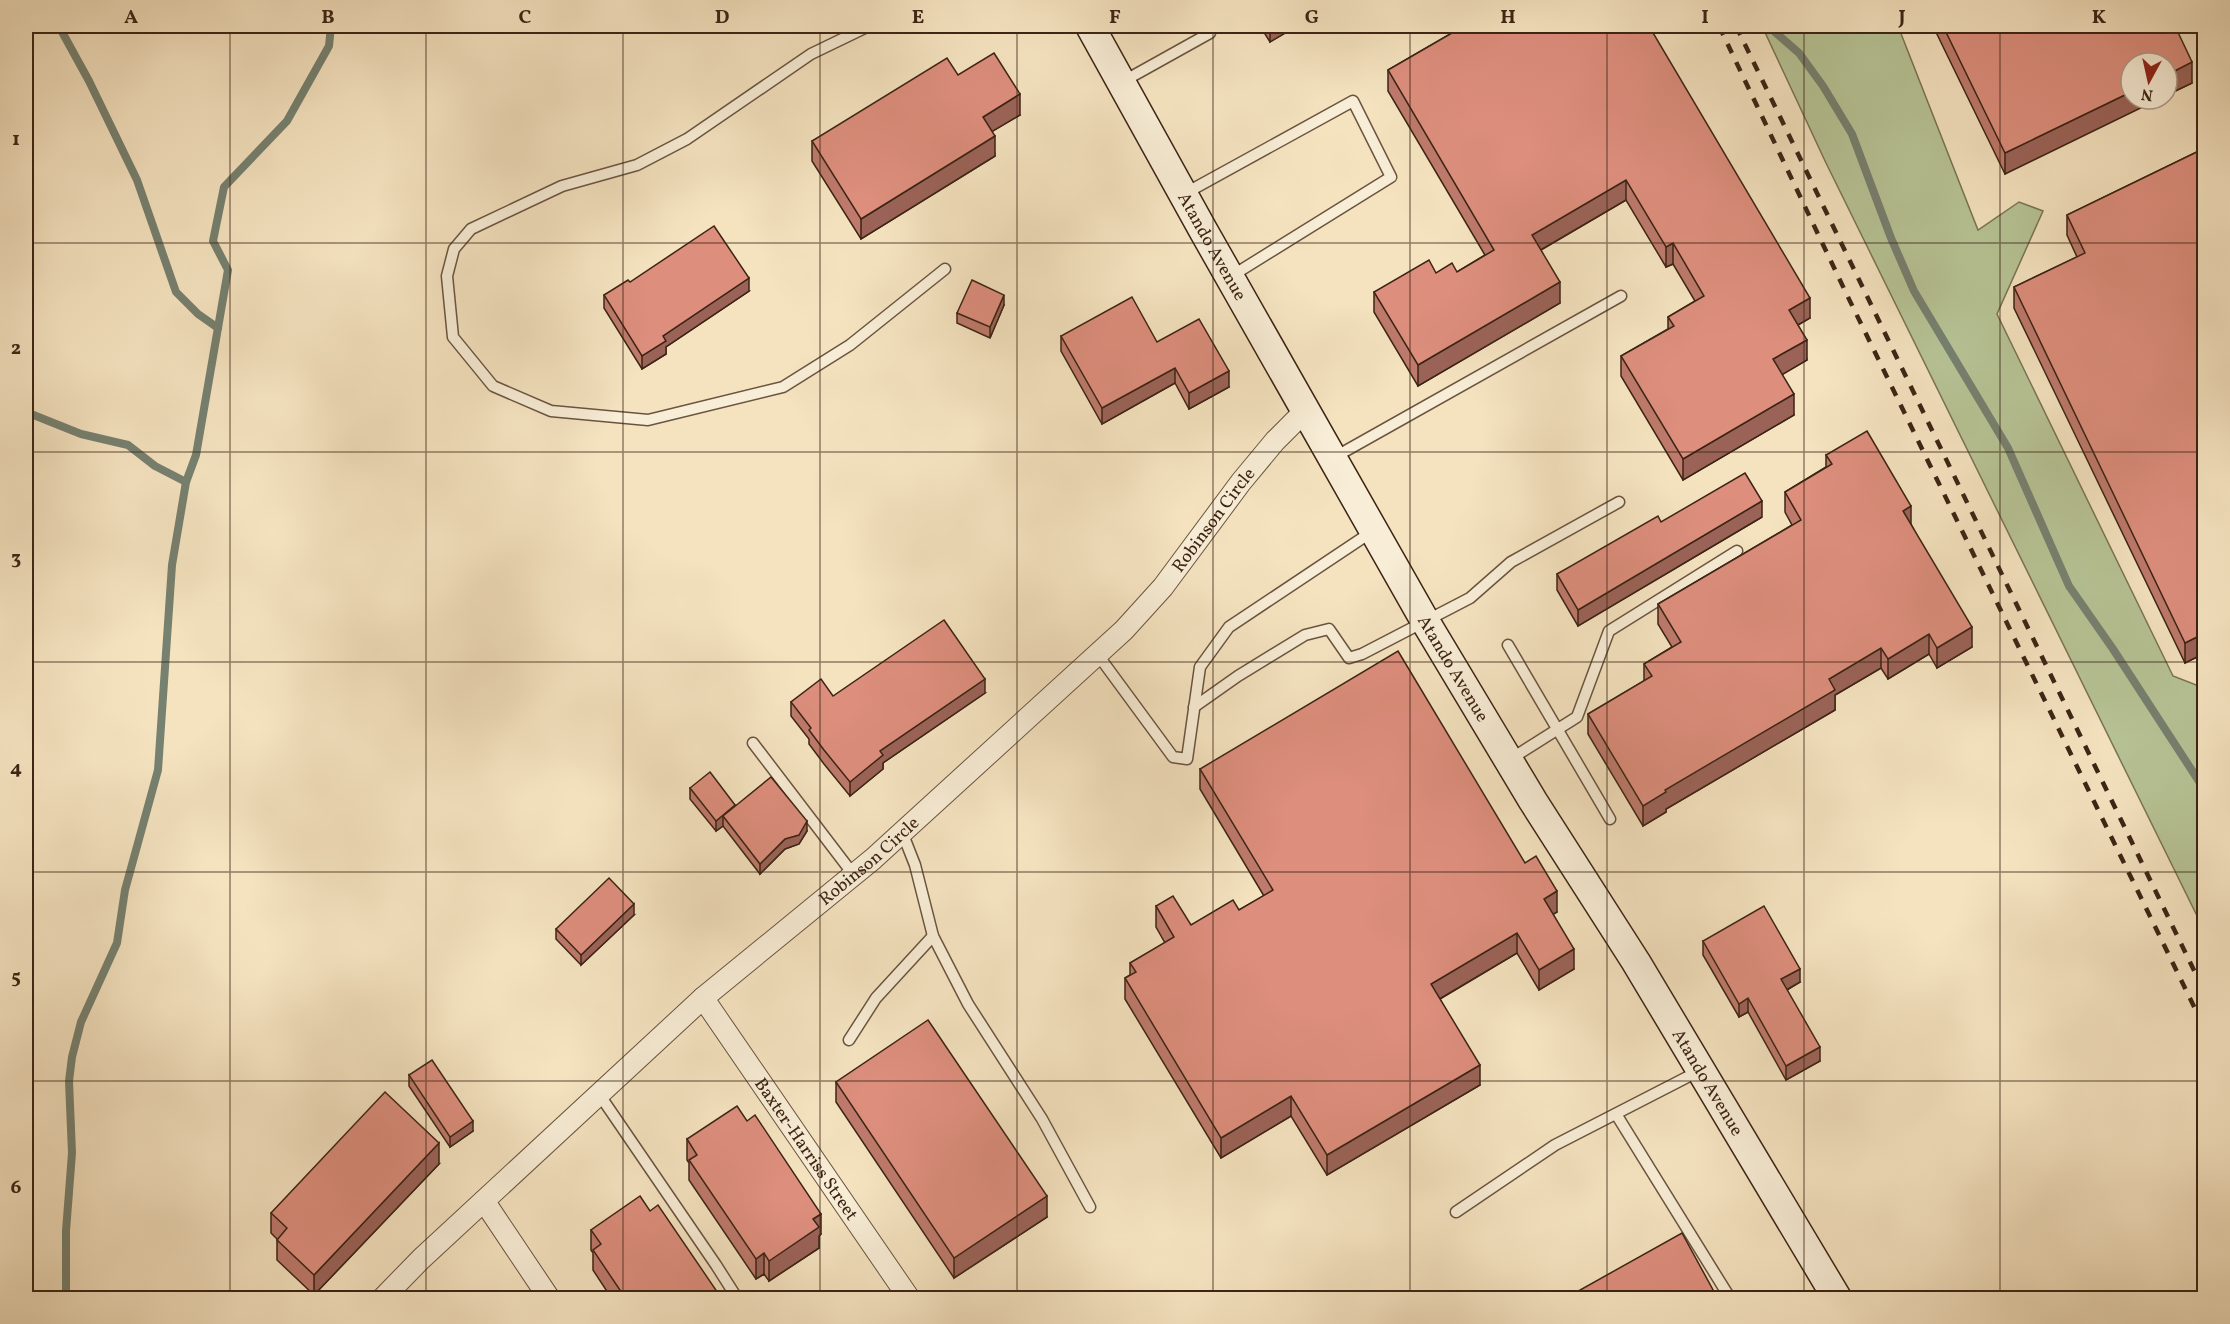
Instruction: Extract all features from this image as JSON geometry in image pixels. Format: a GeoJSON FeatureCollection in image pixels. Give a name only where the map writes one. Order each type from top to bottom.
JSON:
{"type":"FeatureCollection","features":[{"type":"Feature","properties":{"kind":"main road","name":"Atando Avenue"},"geometry":{"type":"LineString","coordinates":[[1090,26],[1425,621],[1636,962],[1837,1299]]}},
{"type":"Feature","properties":{"kind":"street","name":"Robinson Circle"},"geometry":{"type":"LineString","coordinates":[[383,1299],[421,1259],[703,998],[902,832],[1124,630],[1163,587],[1241,482],[1275,441],[1306,410]]}},
{"type":"Feature","properties":{"kind":"street","name":"Baxter-Harriss Street"},"geometry":{"type":"LineString","coordinates":[[703,998],[909,1299]]}},
{"type":"Feature","properties":{"kind":"street"},"geometry":{"type":"LineString","coordinates":[[484,1201],[549,1299]]}},
{"type":"Feature","properties":{"kind":"lane"},"geometry":{"type":"LineString","coordinates":[[868,26],[811,54],[687,139],[638,165],[562,186],[471,229],[454,249],[447,276],[453,337],[493,386],[550,411],[648,420],[783,387],[850,345],[945,269]]}},
{"type":"Feature","properties":{"kind":"lane"},"geometry":{"type":"LineString","coordinates":[[1121,82],[1210,33]]}},
{"type":"Feature","properties":{"kind":"lane"},"geometry":{"type":"LineString","coordinates":[[1184,194],[1353,100],[1390,177],[1230,278]]}},
{"type":"Feature","properties":{"kind":"lane"},"geometry":{"type":"LineString","coordinates":[[1332,458],[1621,296]]}},
{"type":"Feature","properties":{"kind":"lane"},"geometry":{"type":"LineString","coordinates":[[1194,707],[1238,676],[1305,635],[1329,629],[1349,658],[1470,598],[1511,562],[1619,502]]}},
{"type":"Feature","properties":{"kind":"lane"},"geometry":{"type":"LineString","coordinates":[[1098,655],[1173,757],[1187,759],[1200,667],[1229,627],[1373,531]]}},
{"type":"Feature","properties":{"kind":"lane"},"geometry":{"type":"LineString","coordinates":[[1509,760],[1577,717],[1609,631],[1737,551]]}},
{"type":"Feature","properties":{"kind":"lane"},"geometry":{"type":"LineString","coordinates":[[1508,645],[1610,819]]}},
{"type":"Feature","properties":{"kind":"lane"},"geometry":{"type":"LineString","coordinates":[[753,743],[853,874]]}},
{"type":"Feature","properties":{"kind":"lane"},"geometry":{"type":"LineString","coordinates":[[902,832],[915,865],[933,936],[968,1004],[1042,1119],[1090,1208]]}},
{"type":"Feature","properties":{"kind":"lane"},"geometry":{"type":"LineString","coordinates":[[849,1040],[876,998],[933,936]]}},
{"type":"Feature","properties":{"kind":"lane"},"geometry":{"type":"LineString","coordinates":[[1456,1212],[1555,1145],[1701,1070]]}},
{"type":"Feature","properties":{"kind":"lane"},"geometry":{"type":"LineString","coordinates":[[599,1095],[737,1299]]}},
{"type":"Feature","properties":{"kind":"lane"},"geometry":{"type":"LineString","coordinates":[[1616,1114],[1730,1299]]}},
{"type":"Feature","properties":{"kind":"green space"},"geometry":{"type":"Polygon","coordinates":[[[1762,26],[1898,26],[1978,230],[2019,202],[2043,211],[1997,314],[2173,676],[2204,688],[2204,930],[1826,163],[1762,26]]]}},
{"type":"Feature","properties":{"kind":"building"},"geometry":{"type":"Polygon","coordinates":[[[1266,26],[1279,26],[1270,31],[1266,26]]]}},
{"type":"Feature","properties":{"kind":"building"},"geometry":{"type":"Polygon","coordinates":[[[1464,26],[1649,26],[1810,298],[1789,310],[1807,340],[1773,359],[1794,394],[1683,459],[1621,356],[1674,326],[1668,317],[1704,296],[1673,243],[1666,247],[1626,180],[1532,235],[1560,282],[1418,365],[1374,292],[1429,260],[1436,273],[1452,263],[1457,272],[1494,250],[1388,70],[1464,26]]]}},
{"type":"Feature","properties":{"kind":"building"},"geometry":{"type":"Polygon","coordinates":[[[1943,26],[2175,26],[2192,62],[2179,69],[2179,51],[2119,51],[2119,98],[2005,153],[1943,26]]]}},
{"type":"Feature","properties":{"kind":"building"},"geometry":{"type":"Polygon","coordinates":[[[994,53],[1020,94],[983,117],[995,136],[861,219],[812,141],[947,58],[958,75],[994,53]]]}},
{"type":"Feature","properties":{"kind":"building"},"geometry":{"type":"Polygon","coordinates":[[[2205,148],[2205,633],[2185,643],[2014,287],[2085,253],[2067,215],[2205,148]]]}},
{"type":"Feature","properties":{"kind":"building"},"geometry":{"type":"Polygon","coordinates":[[[714,226],[749,278],[663,336],[666,341],[642,356],[604,295],[628,280],[630,282],[714,226]]]}},
{"type":"Feature","properties":{"kind":"building"},"geometry":{"type":"Polygon","coordinates":[[[972,280],[1004,295],[990,327],[957,313],[972,280]]]}},
{"type":"Feature","properties":{"kind":"building"},"geometry":{"type":"Polygon","coordinates":[[[1132,297],[1157,342],[1199,319],[1229,371],[1189,393],[1175,368],[1102,408],[1061,336],[1132,297]]]}},
{"type":"Feature","properties":{"kind":"building"},"geometry":{"type":"Polygon","coordinates":[[[1867,431],[1911,506],[1903,511],[1972,627],[1937,648],[1929,634],[1888,659],[1881,648],[1829,679],[1835,690],[1665,790],[1666,792],[1643,806],[1588,714],[1652,676],[1644,664],[1681,642],[1658,604],[1801,520],[1785,492],[1832,464],[1826,455],[1867,431]]]}},
{"type":"Feature","properties":{"kind":"building"},"geometry":{"type":"Polygon","coordinates":[[[1745,473],[1762,501],[1578,610],[1557,574],[1658,516],[1661,522],[1745,473]]]}},
{"type":"Feature","properties":{"kind":"building"},"geometry":{"type":"Polygon","coordinates":[[[944,620],[985,679],[880,751],[883,755],[850,782],[809,730],[811,728],[791,702],[821,679],[833,696],[944,620]]]}},
{"type":"Feature","properties":{"kind":"building"},"geometry":{"type":"Polygon","coordinates":[[[1398,651],[1525,863],[1536,856],[1557,891],[1544,899],[1574,949],[1539,970],[1517,933],[1431,984],[1480,1065],[1327,1155],[1291,1096],[1221,1138],[1125,978],[1136,972],[1130,963],[1174,937],[1156,906],[1173,896],[1191,925],[1233,900],[1239,910],[1273,890],[1200,769],[1398,651]]]}},
{"type":"Feature","properties":{"kind":"building"},"geometry":{"type":"Polygon","coordinates":[[[710,772],[735,805],[716,821],[690,788],[710,772]]]}},
{"type":"Feature","properties":{"kind":"building"},"geometry":{"type":"Polygon","coordinates":[[[771,777],[807,821],[799,835],[785,839],[760,864],[723,816],[771,777]]]}},
{"type":"Feature","properties":{"kind":"building"},"geometry":{"type":"Polygon","coordinates":[[[609,878],[634,904],[581,955],[556,929],[609,878]]]}},
{"type":"Feature","properties":{"kind":"building"},"geometry":{"type":"Polygon","coordinates":[[[1764,906],[1800,969],[1781,979],[1820,1047],[1786,1066],[1748,998],[1739,1004],[1703,941],[1764,906]]]}},
{"type":"Feature","properties":{"kind":"building"},"geometry":{"type":"Polygon","coordinates":[[[928,1020],[1047,1196],[954,1258],[836,1082],[928,1020]]]}},
{"type":"Feature","properties":{"kind":"building"},"geometry":{"type":"Polygon","coordinates":[[[432,1060],[473,1121],[450,1137],[409,1075],[432,1060]]]}},
{"type":"Feature","properties":{"kind":"building"},"geometry":{"type":"Polygon","coordinates":[[[385,1092],[439,1143],[314,1275],[277,1240],[287,1228],[271,1213],[385,1092]]]}},
{"type":"Feature","properties":{"kind":"building"},"geometry":{"type":"Polygon","coordinates":[[[737,1106],[747,1121],[755,1115],[821,1214],[813,1219],[819,1227],[769,1261],[764,1253],[756,1259],[689,1160],[697,1155],[687,1139],[737,1106]]]}},
{"type":"Feature","properties":{"kind":"building"},"geometry":{"type":"Polygon","coordinates":[[[640,1196],[650,1211],[658,1205],[722,1299],[626,1299],[593,1250],[601,1244],[591,1230],[640,1196]]]}},
{"type":"Feature","properties":{"kind":"building"},"geometry":{"type":"Polygon","coordinates":[[[1682,1233],[1718,1299],[1564,1299],[1682,1233]]]}},
{"type":"Feature","properties":{"kind":"waterway"},"geometry":{"type":"LineString","coordinates":[[55,26],[61,30],[89,81],[137,180],[176,292],[198,314],[218,328]]}},
{"type":"Feature","properties":{"kind":"waterway"},"geometry":{"type":"LineString","coordinates":[[66,1298],[66,1231],[72,1153],[69,1081],[72,1057],[81,1022],[117,943],[125,890],[158,770],[172,565],[186,482],[196,455],[228,270],[213,241],[224,187],[287,121],[329,46],[331,26]]}},
{"type":"Feature","properties":{"kind":"waterway"},"geometry":{"type":"LineString","coordinates":[[1768,26],[1799,53],[1823,86],[1852,134],[1891,238],[1914,291],[2008,448],[2069,586],[2204,789]]}},
{"type":"Feature","properties":{"kind":"waterway"},"geometry":{"type":"LineString","coordinates":[[26,412],[81,434],[128,445],[155,466],[186,482]]}},
{"type":"Feature","properties":{"kind":"railway"},"geometry":{"type":"LineString","coordinates":[[1719,26],[1847,295],[2204,1027]]}},
{"type":"Feature","properties":{"kind":"railway"},"geometry":{"type":"LineString","coordinates":[[1736,26],[2204,991]]}}]}
